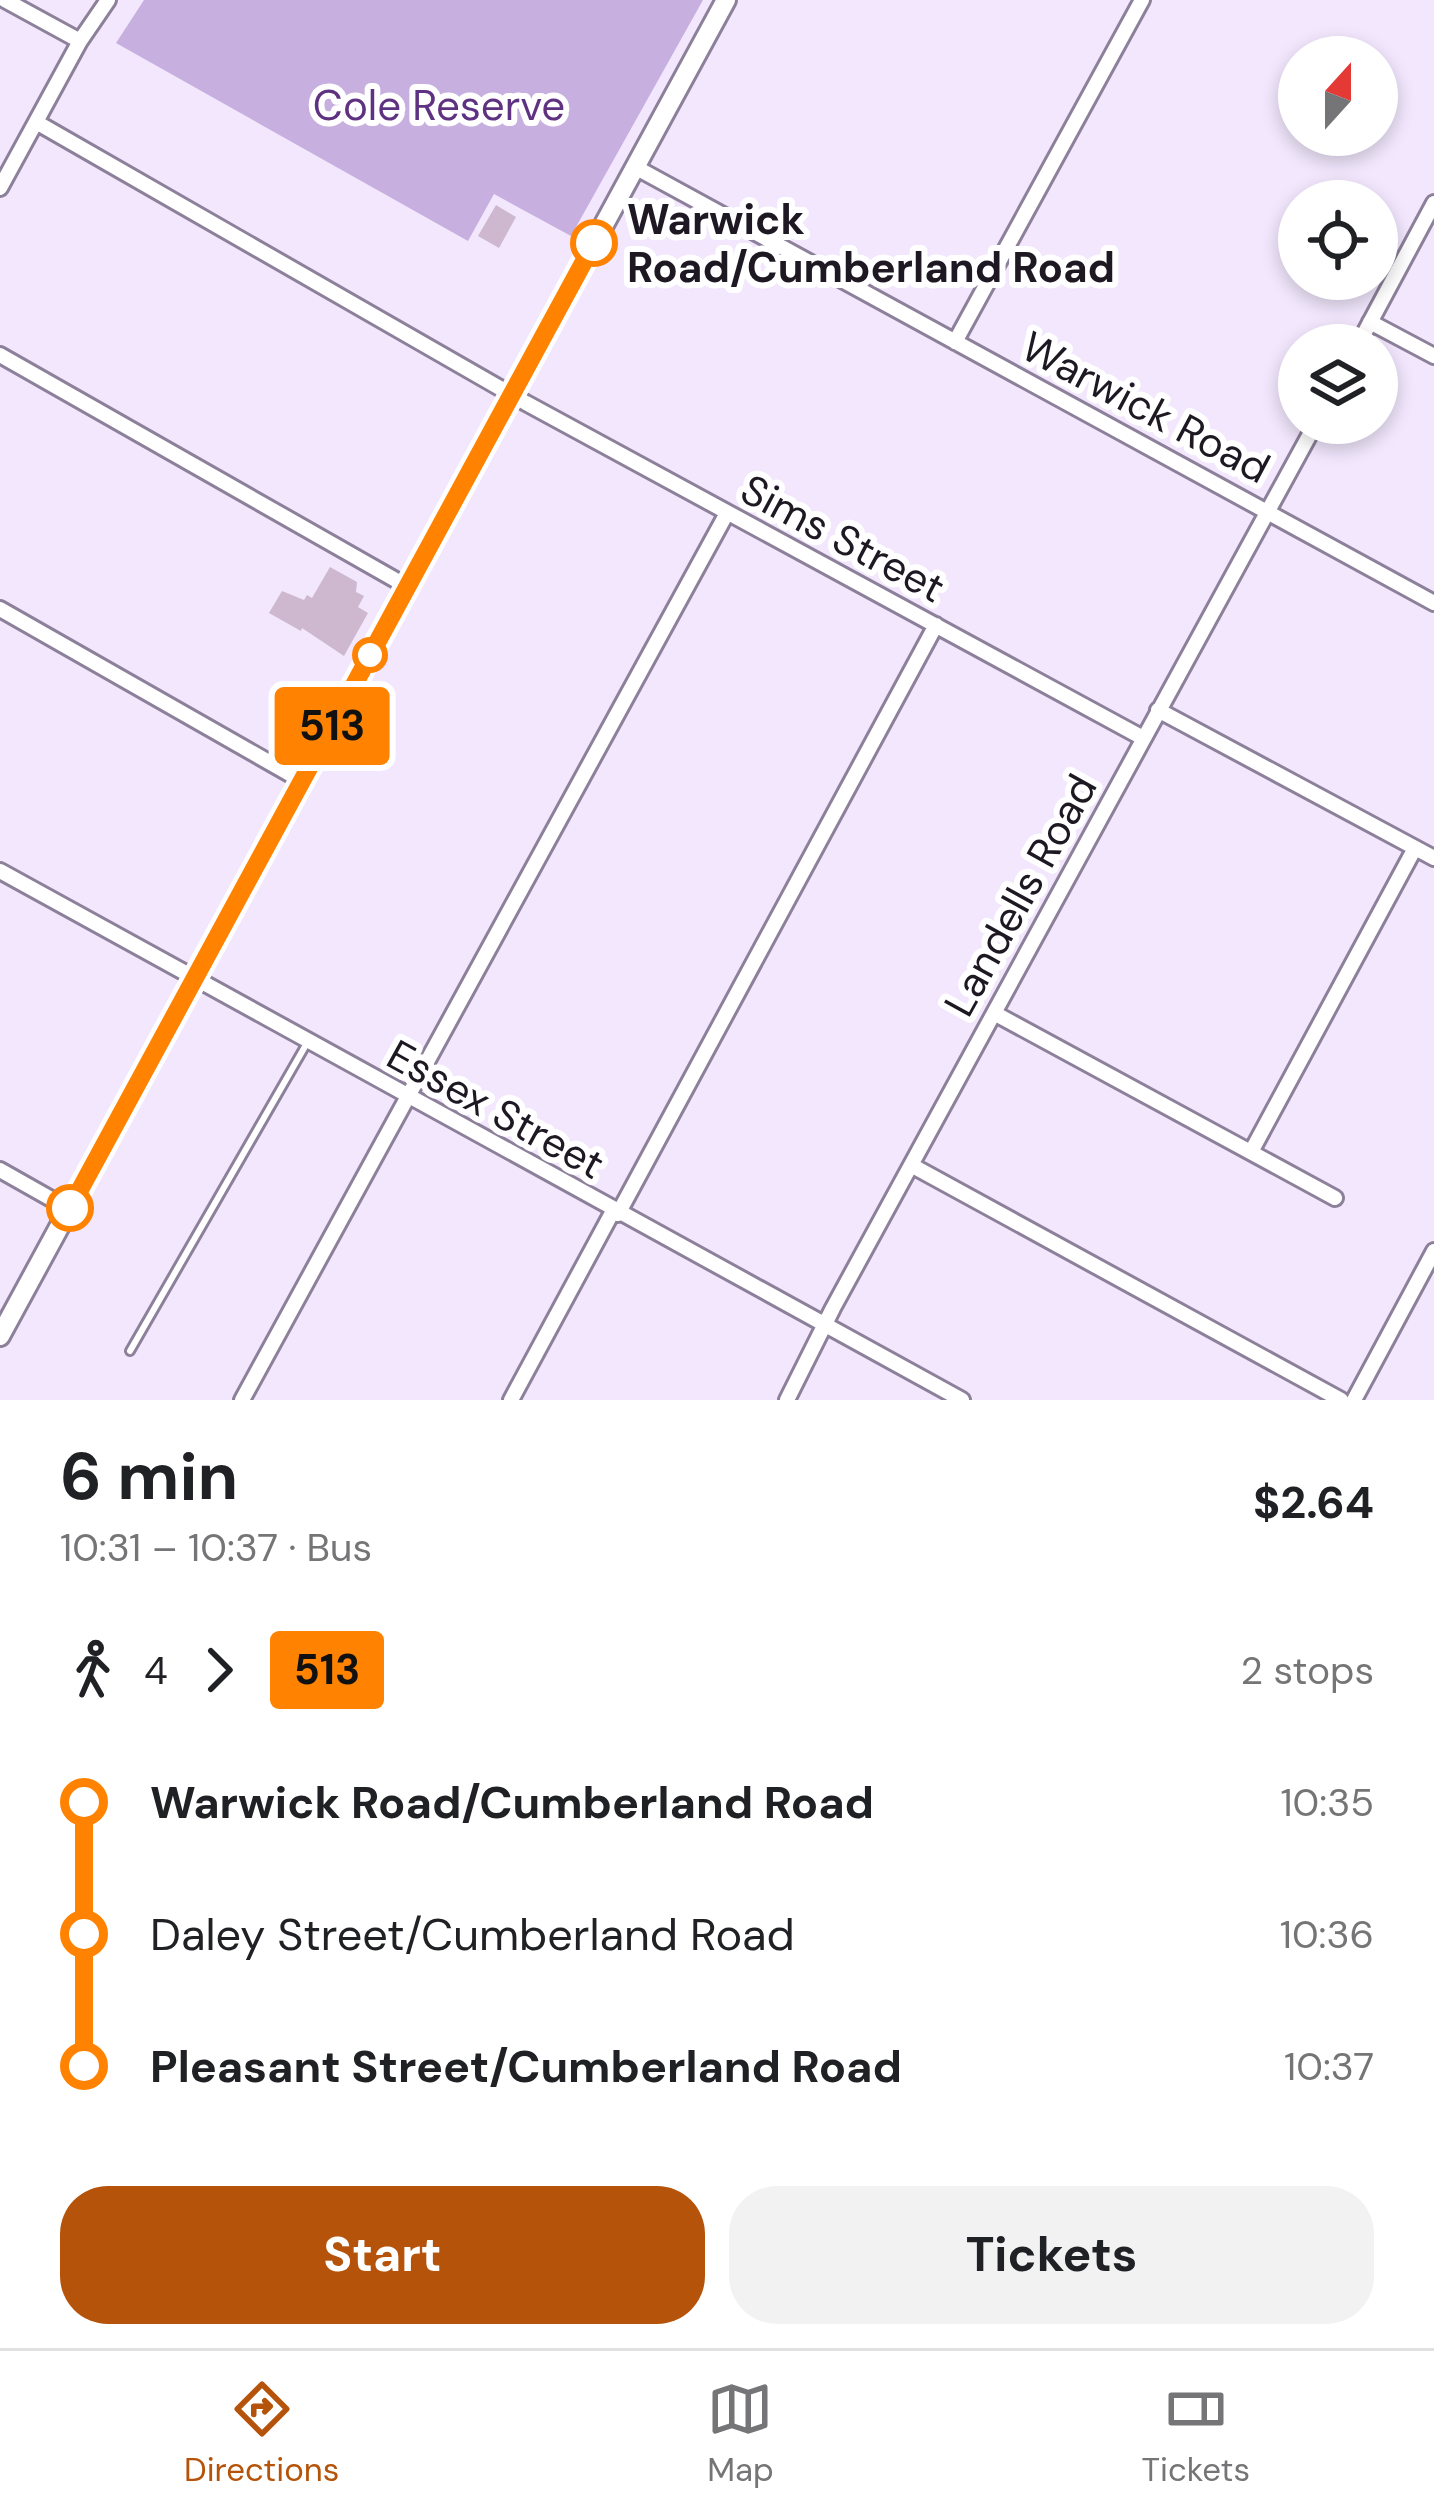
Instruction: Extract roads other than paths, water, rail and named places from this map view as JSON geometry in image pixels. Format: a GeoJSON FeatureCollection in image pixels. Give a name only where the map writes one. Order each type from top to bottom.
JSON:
{"type":"FeatureCollection","features":[{"type":"Feature","properties":{"kind":"main road"},"geometry":{"type":"LineString","coordinates":[[0,1336],[726,0]]}},
{"type":"Feature","properties":{"kind":"street"},"geometry":{"type":"LineString","coordinates":[[5,0],[80,41]]}},
{"type":"Feature","properties":{"kind":"street"},"geometry":{"type":"LineString","coordinates":[[0,188],[80,41],[108,0]]}},
{"type":"Feature","properties":{"kind":"street"},"geometry":{"type":"LineString","coordinates":[[956,342],[1142,0]]}},
{"type":"Feature","properties":{"kind":"street","name":"Sims Street"},"geometry":{"type":"LineString","coordinates":[[36,122],[512,394],[1143,738]]}},
{"type":"Feature","properties":{"kind":"street","name":"Warwick Road"},"geometry":{"type":"LineString","coordinates":[[635,167],[1434,603]]}},
{"type":"Feature","properties":{"kind":"street"},"geometry":{"type":"LineString","coordinates":[[1434,203],[1370,322],[1434,356]]}},
{"type":"Feature","properties":{"kind":"street"},"geometry":{"type":"LineString","coordinates":[[0,355],[408,587]]}},
{"type":"Feature","properties":{"kind":"street","name":"Landells Road"},"geometry":{"type":"LineString","coordinates":[[787,1400],[910,1165],[1305,444]]}},
{"type":"Feature","properties":{"kind":"street"},"geometry":{"type":"LineString","coordinates":[[242,1400],[727,513]]}},
{"type":"Feature","properties":{"kind":"street"},"geometry":{"type":"LineString","coordinates":[[0,609],[302,781]]}},
{"type":"Feature","properties":{"kind":"street"},"geometry":{"type":"LineString","coordinates":[[511,1400],[936,626]]}},
{"type":"Feature","properties":{"kind":"street"},"geometry":{"type":"LineString","coordinates":[[1158,710],[1434,858]]}},
{"type":"Feature","properties":{"kind":"street"},"geometry":{"type":"LineString","coordinates":[[1251,1152],[1415,848]]}},
{"type":"Feature","properties":{"kind":"street","name":"Essex Street"},"geometry":{"type":"LineString","coordinates":[[0,871],[962,1400]]}},
{"type":"Feature","properties":{"kind":"street"},"geometry":{"type":"LineString","coordinates":[[994,1013],[1335,1198]]}},
{"type":"Feature","properties":{"kind":"street"},"geometry":{"type":"LineString","coordinates":[[910,1165],[1341,1400]]}},
{"type":"Feature","properties":{"kind":"street"},"geometry":{"type":"LineString","coordinates":[[0,1170],[69,1209]]}},
{"type":"Feature","properties":{"kind":"street"},"geometry":{"type":"LineString","coordinates":[[1354,1400],[1434,1251]]}},
{"type":"Feature","properties":{"kind":"lane"},"geometry":{"type":"LineString","coordinates":[[130,1351],[307,1043]]}},
{"type":"Feature","properties":{"kind":"place","name":"Warwick Road/Cumberland Road"},"geometry":{"type":"Point","coordinates":[594,243]}},
{"type":"Feature","properties":{"kind":"park label","name":"Cole Reserve"},"geometry":{"type":"Point","coordinates":[439,105]}}]}
